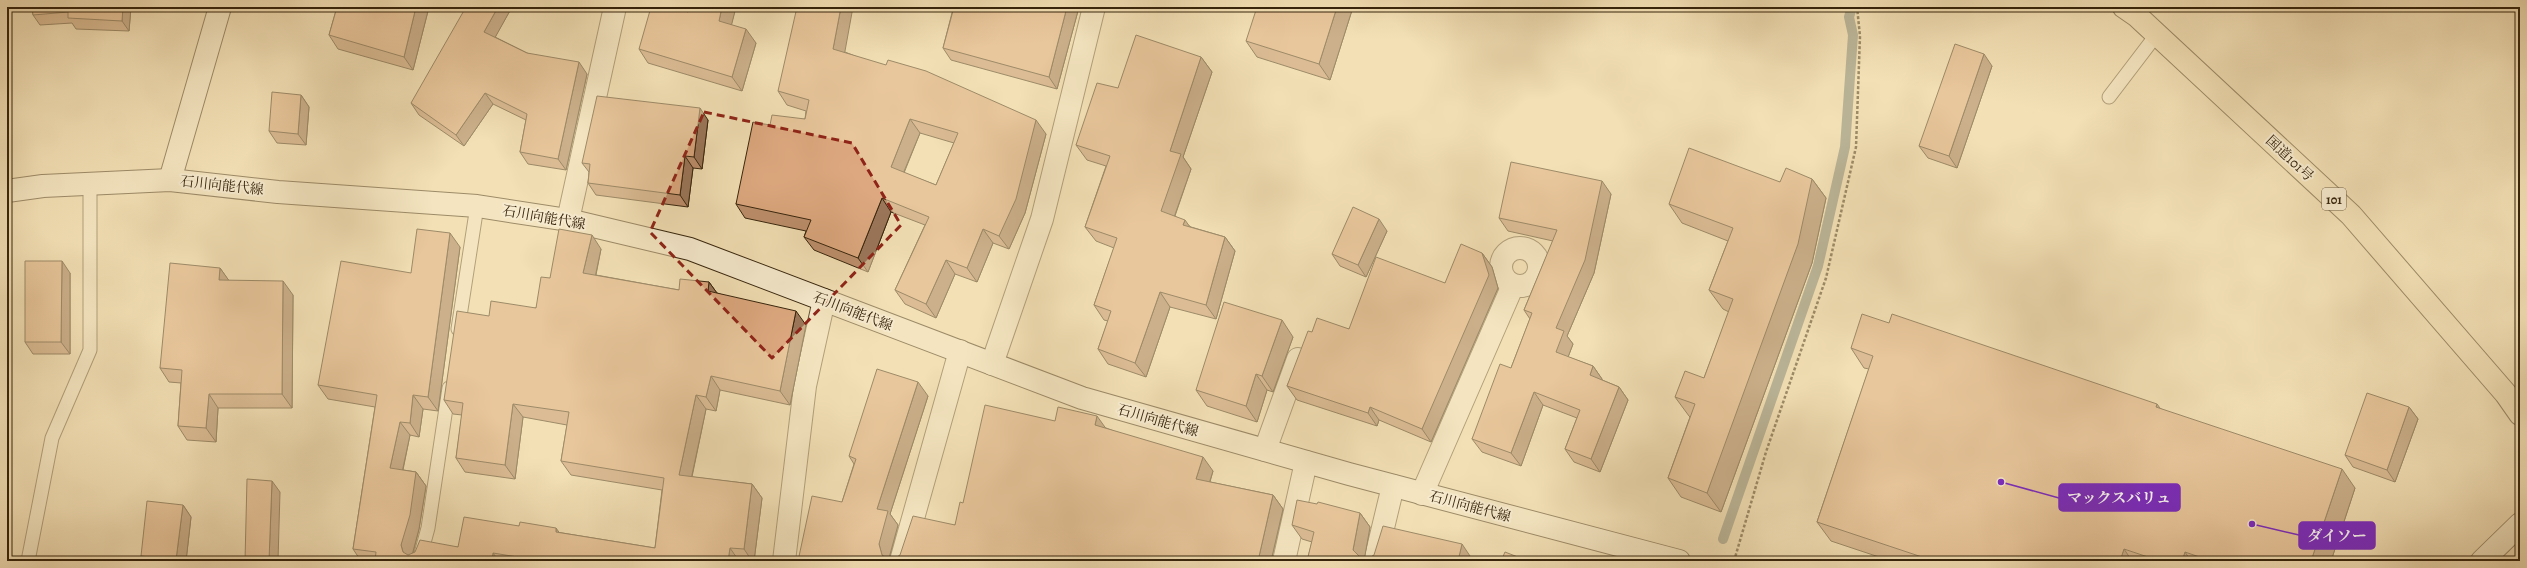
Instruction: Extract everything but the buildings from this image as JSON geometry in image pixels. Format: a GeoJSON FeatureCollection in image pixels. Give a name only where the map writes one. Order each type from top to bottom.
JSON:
{"type":"FeatureCollection","features":[{"type":"Feature","properties":{"kind":"highway","name":"国道101号"},"geometry":{"type":"LineString","coordinates":[[2124,7],[2157,34],[2351,215],[2506,394],[2520,414]]}},
{"type":"Feature","properties":{"kind":"main road"},"geometry":{"type":"LineString","coordinates":[[170,180],[220,7]]}},
{"type":"Feature","properties":{"kind":"main road"},"geometry":{"type":"LineString","coordinates":[[568,220],[615,7]]}},
{"type":"Feature","properties":{"kind":"main road"},"geometry":{"type":"LineString","coordinates":[[992,364],[1042,219],[1094,7]]}},
{"type":"Feature","properties":{"kind":"main road","name":"石川向能代線"},"geometry":{"type":"LineString","coordinates":[[7,191],[43,186],[170,180],[278,192],[477,206],[568,220],[690,249],[1082,398],[1422,494],[1679,561]]}},
{"type":"Feature","properties":{"kind":"main road"},"geometry":{"type":"LineString","coordinates":[[1422,494],[1513,285]]}},
{"type":"Feature","properties":{"kind":"main road"},"geometry":{"type":"LineString","coordinates":[[784,561],[805,386],[824,300]]}},
{"type":"Feature","properties":{"kind":"main road"},"geometry":{"type":"LineString","coordinates":[[1265,450],[1304,342]]}},
{"type":"Feature","properties":{"kind":"main road"},"geometry":{"type":"LineString","coordinates":[[901,561],[960,352]]}},
{"type":"Feature","properties":{"kind":"main road"},"geometry":{"type":"LineString","coordinates":[[1284,561],[1306,462]]}},
{"type":"Feature","properties":{"kind":"main road"},"geometry":{"type":"LineString","coordinates":[[1376,561],[1393,486]]}},
{"type":"Feature","properties":{"kind":"main road"},"geometry":{"type":"LineString","coordinates":[[2482,561],[2520,524]]}},
{"type":"Feature","properties":{"kind":"lane"},"geometry":{"type":"LineString","coordinates":[[2109,97],[2157,34]]}},
{"type":"Feature","properties":{"kind":"lane"},"geometry":{"type":"LineString","coordinates":[[28,561],[52,438],[90,350],[90,184]]}},
{"type":"Feature","properties":{"kind":"lane"},"geometry":{"type":"LineString","coordinates":[[457,339],[477,206]]}},
{"type":"Feature","properties":{"kind":"lane"},"geometry":{"type":"LineString","coordinates":[[419,561],[428,528],[451,378]]}},
{"type":"Feature","properties":{"kind":"path"},"geometry":{"type":"LineString","coordinates":[[1734,561],[1766,452],[1826,278],[1856,147],[1860,36],[1857,7]]}},
{"type":"Feature","properties":{"kind":"highlighted area"},"geometry":{"type":"Polygon","coordinates":[[[704,112],[852,143],[901,225],[772,358],[650,232],[704,112]]]}},
{"type":"Feature","properties":{"kind":"waterway"},"geometry":{"type":"LineString","coordinates":[[1723,539],[1818,266],[1845,147],[1853,35],[1849,17],[1852,7]]}},
{"type":"Feature","properties":{"kind":"place","name":"マックスバリュ"},"geometry":{"type":"Point","coordinates":[2001,482]}},
{"type":"Feature","properties":{"kind":"place","name":"ダイソー"},"geometry":{"type":"Point","coordinates":[2252,524]}}]}
